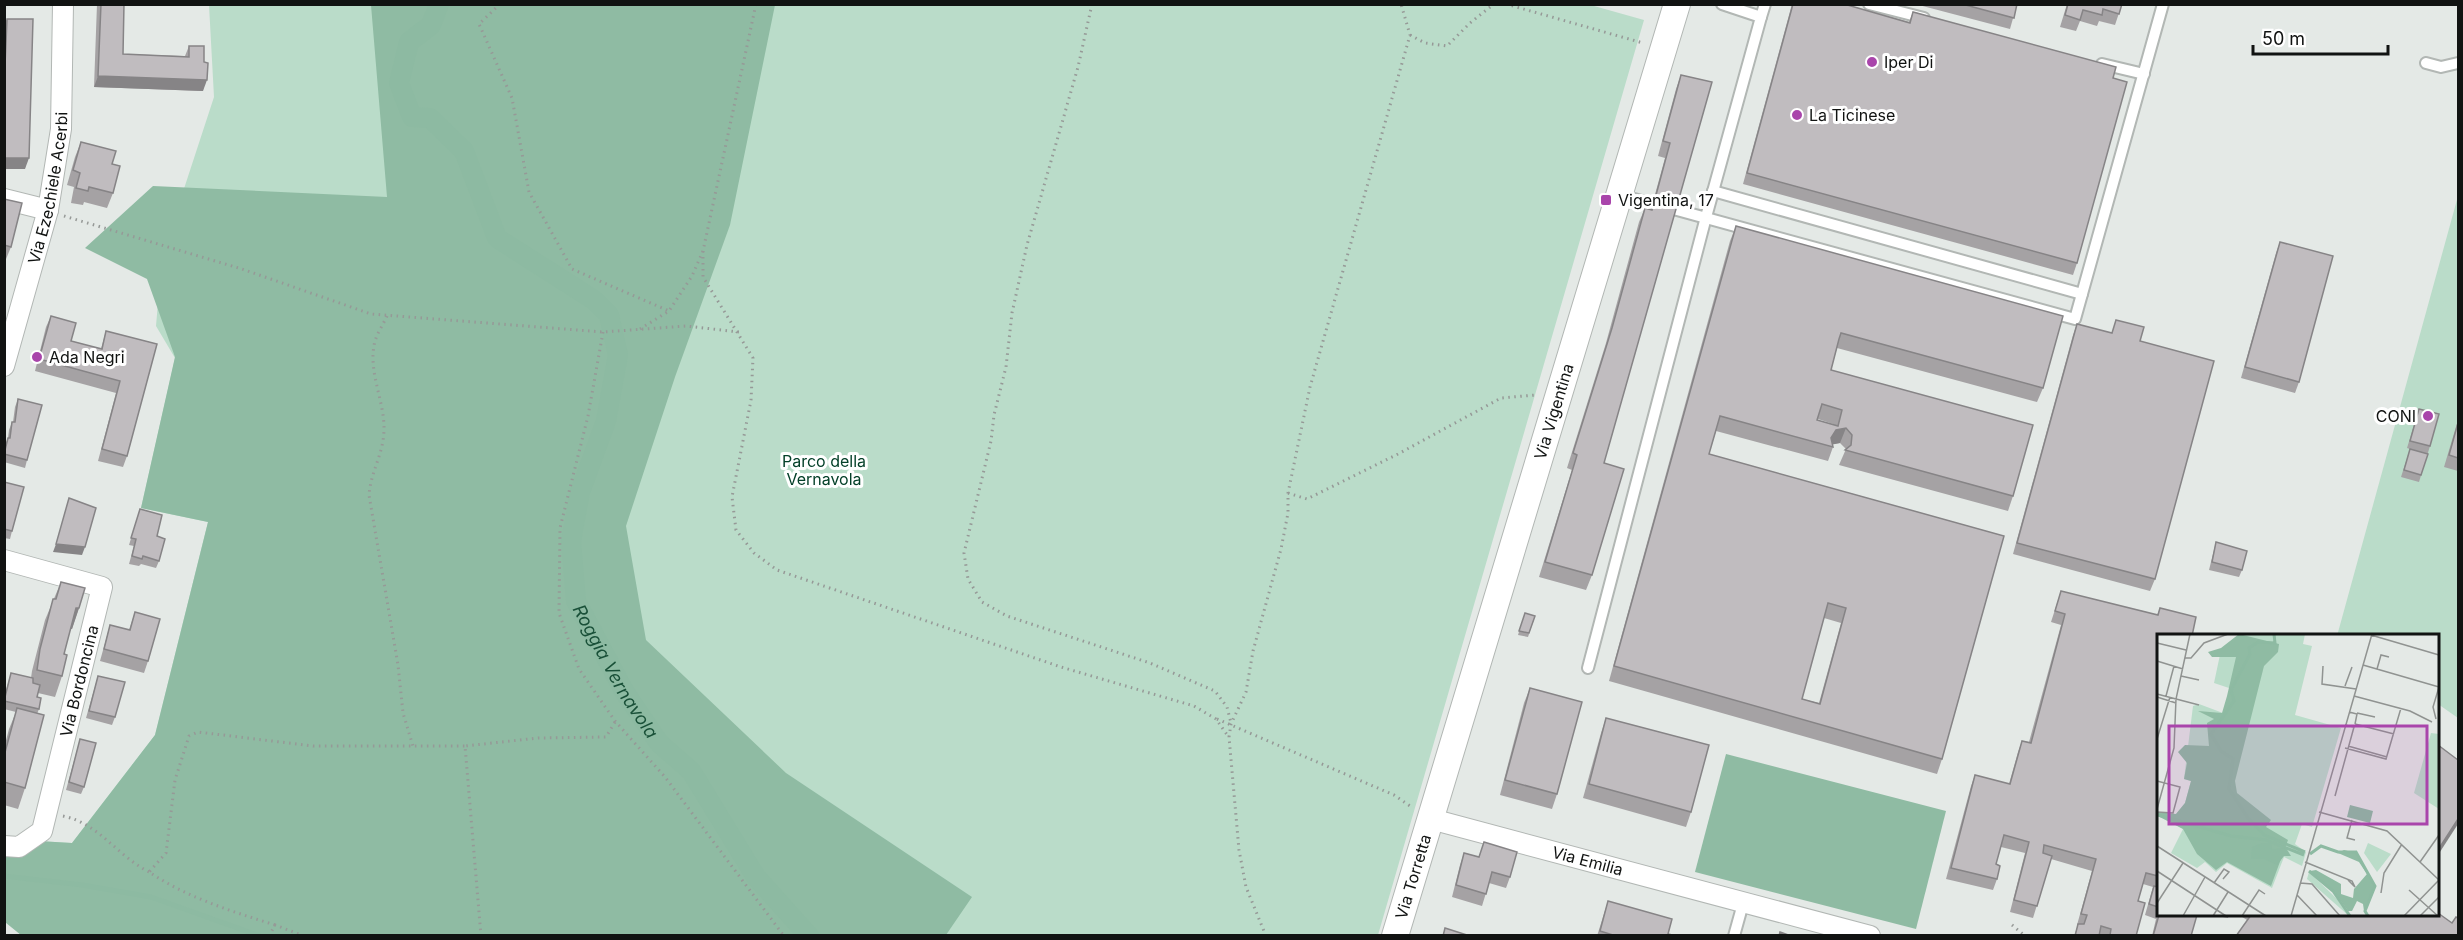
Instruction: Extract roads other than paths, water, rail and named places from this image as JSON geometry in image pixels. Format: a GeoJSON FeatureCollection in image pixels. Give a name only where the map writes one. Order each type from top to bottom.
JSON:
{"type":"FeatureCollection","features":[{"type":"Feature","properties":{"kind":"street","name":"Via Ezechiele Acerbi"},"geometry":{"type":"LineString","coordinates":[[4,366],[48,210],[61,129],[63,4]]}},
{"type":"Feature","properties":{"kind":"street","name":"Via Vigentina"},"geometry":{"type":"LineString","coordinates":[[1420,812],[1620,195],[1677,4]]}},
{"type":"Feature","properties":{"kind":"street"},"geometry":{"type":"LineString","coordinates":[[4,199],[48,210]]}},
{"type":"Feature","properties":{"kind":"street","name":"Via Bordoncina"},"geometry":{"type":"LineString","coordinates":[[4,560],[102,587],[42,831],[19,847],[4,846]]}},
{"type":"Feature","properties":{"kind":"street","name":"Via Emilia"},"geometry":{"type":"LineString","coordinates":[[1420,812],[1870,936]]}},
{"type":"Feature","properties":{"kind":"street","name":"Via Torretta"},"geometry":{"type":"LineString","coordinates":[[1395,936],[1420,812]]}},
{"type":"Feature","properties":{"kind":"lane"},"geometry":{"type":"LineString","coordinates":[[1722,4],[1761,17]]}},
{"type":"Feature","properties":{"kind":"lane"},"geometry":{"type":"LineString","coordinates":[[1588,668],[1706,217],[1765,4]]}},
{"type":"Feature","properties":{"kind":"lane"},"geometry":{"type":"LineString","coordinates":[[1869,4],[1938,22]]}},
{"type":"Feature","properties":{"kind":"lane"},"geometry":{"type":"LineString","coordinates":[[1677,210],[2075,319],[2163,4]]}},
{"type":"Feature","properties":{"kind":"lane"},"geometry":{"type":"LineString","coordinates":[[2086,60],[2144,74]]}},
{"type":"Feature","properties":{"kind":"lane"},"geometry":{"type":"LineString","coordinates":[[2426,63],[2441,67],[2458,63]]}},
{"type":"Feature","properties":{"kind":"lane"},"geometry":{"type":"LineString","coordinates":[[1713,191],[2082,294]]}},
{"type":"Feature","properties":{"kind":"lane"},"geometry":{"type":"LineString","coordinates":[[1620,195],[1652,204]]}},
{"type":"Feature","properties":{"kind":"lane"},"geometry":{"type":"LineString","coordinates":[[1734,936],[1744,900]]}},
{"type":"Feature","properties":{"kind":"waterway","name":"Roggia Vernavola"},"geometry":{"type":"LineString","coordinates":[[439,4],[431,25],[409,42],[399,83],[412,117],[430,118],[464,151],[497,238],[594,300],[609,315],[618,355],[606,421],[580,492],[571,541],[576,601],[624,691],[659,743],[691,771],[756,877],[809,936]]}},
{"type":"Feature","properties":{"kind":"waterway"},"geometry":{"type":"LineString","coordinates":[[4,876],[82,885],[151,897],[260,936]]}},
{"type":"Feature","properties":{"kind":"place","name":"Iper Di"},"geometry":{"type":"Point","coordinates":[1872,62]}},
{"type":"Feature","properties":{"kind":"place","name":"La Ticinese"},"geometry":{"type":"Point","coordinates":[1797,115]}},
{"type":"Feature","properties":{"kind":"place","name":"Vigentina, 17"},"geometry":{"type":"Point","coordinates":[1606,200]}},
{"type":"Feature","properties":{"kind":"place","name":"Ada Negri"},"geometry":{"type":"Point","coordinates":[37,357]}},
{"type":"Feature","properties":{"kind":"place","name":"CONI"},"geometry":{"type":"Point","coordinates":[2428,416]}},
{"type":"Feature","properties":{"kind":"park label","name":"Parco della Vernavola"},"geometry":{"type":"Point","coordinates":[824,470]}}]}
